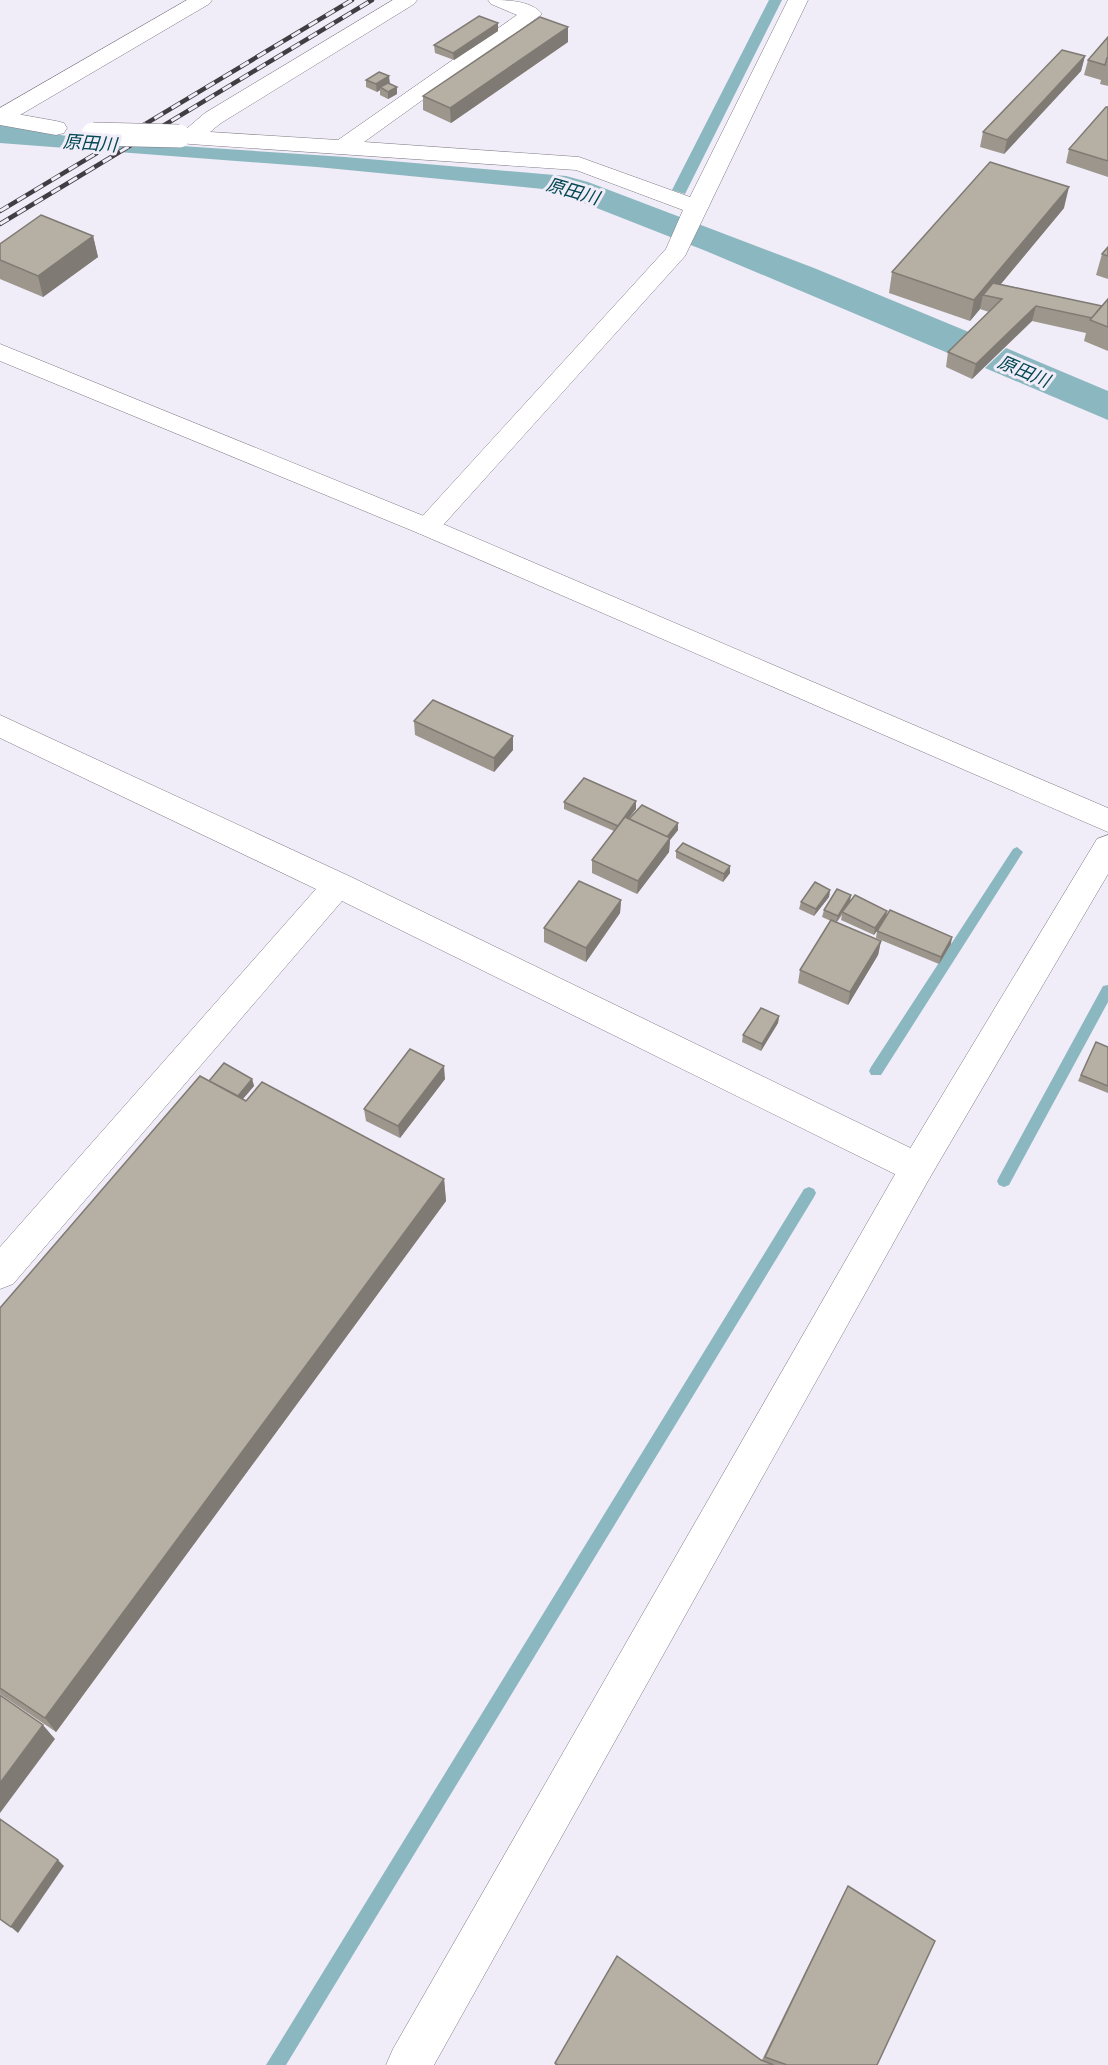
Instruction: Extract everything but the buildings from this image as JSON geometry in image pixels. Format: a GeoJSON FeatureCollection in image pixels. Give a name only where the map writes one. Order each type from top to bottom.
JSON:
{"type":"FeatureCollection","features":[{"type":"Feature","properties":{"kind":"main road"},"geometry":{"type":"LineString","coordinates":[[0,98],[170,0]]}},
{"type":"Feature","properties":{"kind":"main road"},"geometry":{"type":"LineString","coordinates":[[0,118],[202,0]]}},
{"type":"Feature","properties":{"kind":"main road"},"geometry":{"type":"LineString","coordinates":[[184,136],[407,0]]}},
{"type":"Feature","properties":{"kind":"main road"},"geometry":{"type":"LineString","coordinates":[[342,148],[532,14],[498,0]]}},
{"type":"Feature","properties":{"kind":"main road"},"geometry":{"type":"LineString","coordinates":[[427,527],[678,250],[696,207],[798,0]]}},
{"type":"Feature","properties":{"kind":"main road"},"geometry":{"type":"LineString","coordinates":[[0,118],[57,128]]}},
{"type":"Feature","properties":{"kind":"main road"},"geometry":{"type":"LineString","coordinates":[[93,134],[184,136],[579,164],[696,207]]}},
{"type":"Feature","properties":{"kind":"main road"},"geometry":{"type":"LineString","coordinates":[[0,352],[427,527],[1108,821]]}},
{"type":"Feature","properties":{"kind":"main road"},"geometry":{"type":"LineString","coordinates":[[0,726],[338,885],[917,1168]]}},
{"type":"Feature","properties":{"kind":"main road"},"geometry":{"type":"LineString","coordinates":[[409,2065],[917,1168],[1108,847]]}},
{"type":"Feature","properties":{"kind":"main road"},"geometry":{"type":"LineString","coordinates":[[0,1273],[338,885]]}},
{"type":"Feature","properties":{"kind":"water"},"geometry":{"type":"Polygon","coordinates":[[[769,0],[782,0],[685,194],[672,190],[769,0]]]}},
{"type":"Feature","properties":{"kind":"water","name":"原田川"},"geometry":{"type":"Polygon","coordinates":[[[0,125],[91,140],[345,157],[566,176],[588,182],[814,268],[976,335],[955,356],[706,251],[543,189],[317,167],[0,143],[0,125]]]}},
{"type":"Feature","properties":{"kind":"water","name":"原田川"},"geometry":{"type":"Polygon","coordinates":[[[1006,348],[1108,391],[1108,420],[985,368],[1006,348]]]}},
{"type":"Feature","properties":{"kind":"waterway"},"geometry":{"type":"LineString","coordinates":[[876,1071],[1017,852]]}},
{"type":"Feature","properties":{"kind":"waterway"},"geometry":{"type":"LineString","coordinates":[[1004,1181],[1108,990]]}},
{"type":"Feature","properties":{"kind":"waterway"},"geometry":{"type":"LineString","coordinates":[[275,2065],[809,1193]]}},
{"type":"Feature","properties":{"kind":"railway"},"geometry":{"type":"LineString","coordinates":[[0,211],[352,0]]}},
{"type":"Feature","properties":{"kind":"railway"},"geometry":{"type":"LineString","coordinates":[[0,224],[372,0]]}}]}
